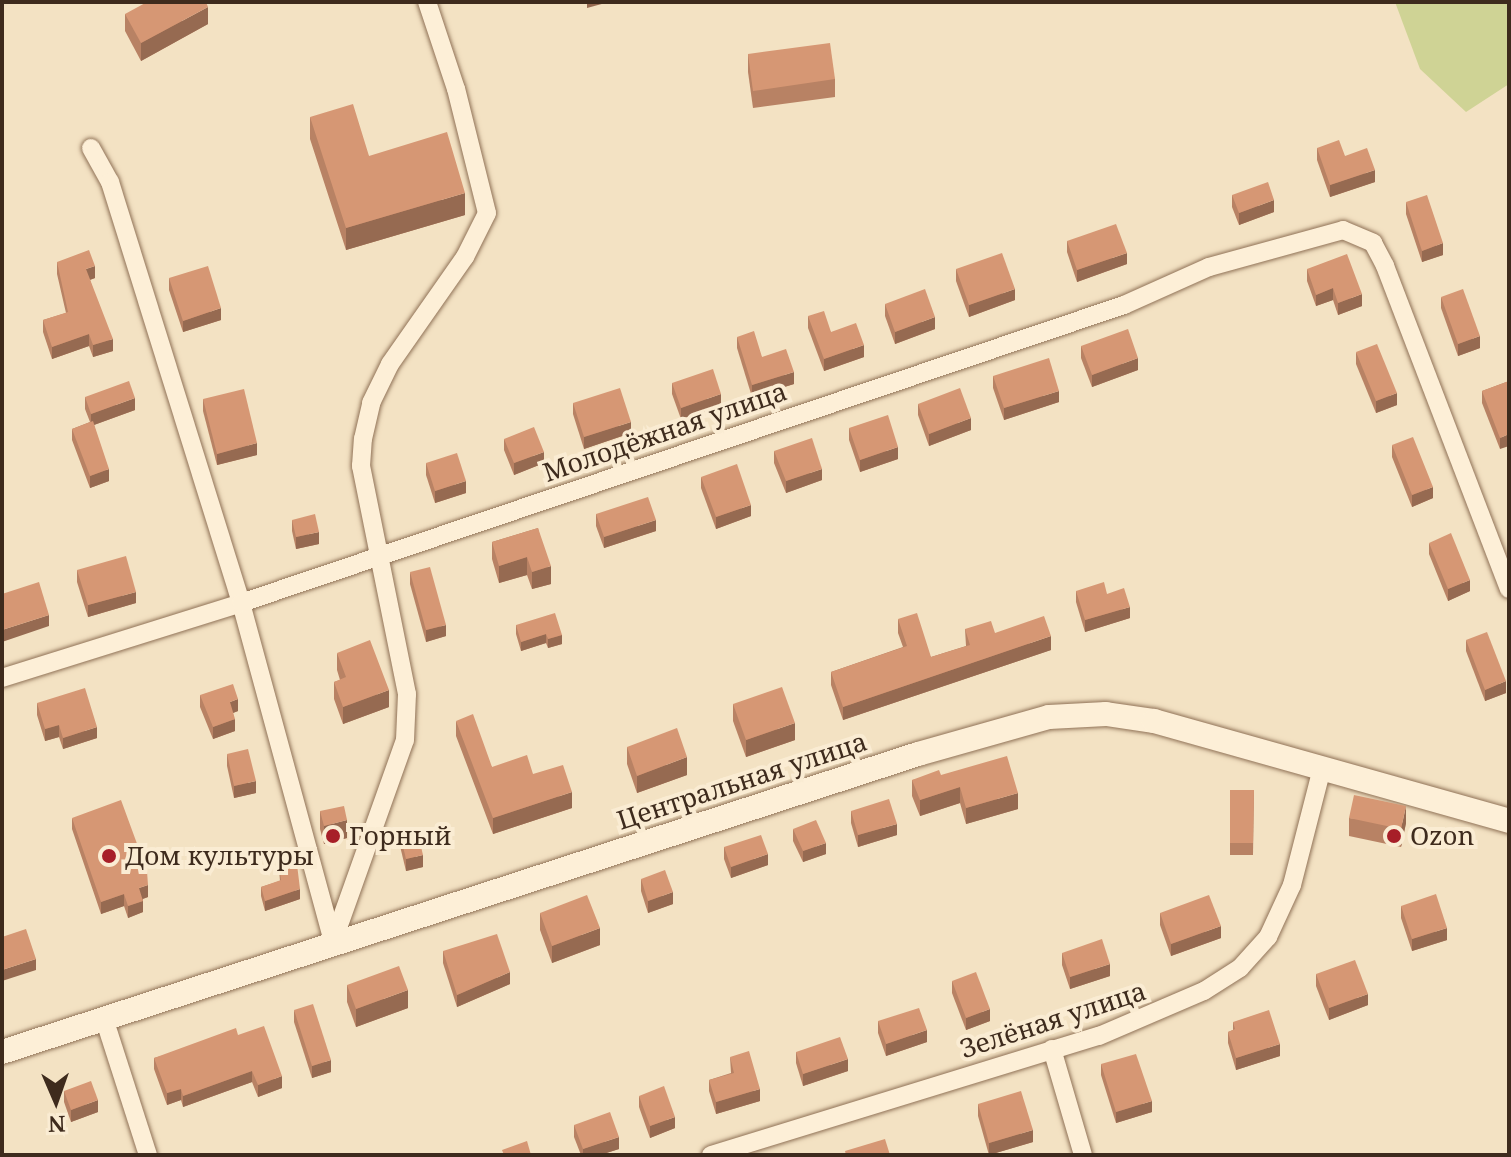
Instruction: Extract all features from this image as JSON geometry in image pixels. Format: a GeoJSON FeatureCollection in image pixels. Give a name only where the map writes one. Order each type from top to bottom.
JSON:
{"type":"FeatureCollection","features":[{"type":"Feature","properties":{"kind":"street"},"geometry":{"type":"LineString","coordinates":[[333,942],[405,740],[407,694],[361,466],[371,403],[390,364],[465,257],[487,213],[456,89],[427,2]]}},
{"type":"Feature","properties":{"kind":"street"},"geometry":{"type":"LineString","coordinates":[[91,148],[110,182],[241,603],[333,942]]}},
{"type":"Feature","properties":{"kind":"street","name":"Молодёжная улица"},"geometry":{"type":"LineString","coordinates":[[2,678],[241,603],[1124,305],[1209,267],[1343,230],[1373,243],[1385,266],[1509,589]]}},
{"type":"Feature","properties":{"kind":"street","name":"Центральная улица"},"geometry":{"type":"LineString","coordinates":[[2,1052],[333,942],[1049,717],[1106,714],[1154,721],[1509,821]]}},
{"type":"Feature","properties":{"kind":"street","name":"Зелёная улица"},"geometry":{"type":"LineString","coordinates":[[711,1155],[1161,1013],[1240,968],[1268,937],[1292,885],[1322,768]]}},
{"type":"Feature","properties":{"kind":"street"},"geometry":{"type":"LineString","coordinates":[[104,1018],[148,1155]]}},
{"type":"Feature","properties":{"kind":"street"},"geometry":{"type":"LineString","coordinates":[[1052,1049],[1083,1155]]}},
{"type":"Feature","properties":{"kind":"green space"},"geometry":{"type":"Polygon","coordinates":[[[1395,2],[1509,2],[1509,84],[1466,112],[1420,69],[1395,2]]]}},
{"type":"Feature","properties":{"kind":"building"},"geometry":{"type":"Polygon","coordinates":[[[147,2],[206,2],[208,7],[141,43],[125,14],[147,2]]]}},
{"type":"Feature","properties":{"kind":"building"},"geometry":{"type":"Polygon","coordinates":[[[830,43],[835,79],[753,91],[748,54],[830,43]]]}},
{"type":"Feature","properties":{"kind":"building"},"geometry":{"type":"Polygon","coordinates":[[[353,104],[369,156],[447,132],[465,193],[346,228],[310,117],[353,104]]]}},
{"type":"Feature","properties":{"kind":"building"},"geometry":{"type":"Polygon","coordinates":[[[1339,140],[1345,156],[1367,148],[1375,170],[1330,185],[1317,148],[1339,140]]]}},
{"type":"Feature","properties":{"kind":"building"},"geometry":{"type":"Polygon","coordinates":[[[1268,182],[1274,200],[1239,213],[1232,195],[1268,182]]]}},
{"type":"Feature","properties":{"kind":"building"},"geometry":{"type":"Polygon","coordinates":[[[1427,195],[1443,243],[1422,251],[1406,202],[1427,195]]]}},
{"type":"Feature","properties":{"kind":"building"},"geometry":{"type":"Polygon","coordinates":[[[1116,224],[1127,253],[1077,270],[1067,241],[1116,224]]]}},
{"type":"Feature","properties":{"kind":"building"},"geometry":{"type":"Polygon","coordinates":[[[89,250],[95,266],[86,269],[113,339],[93,345],[89,334],[52,347],[43,320],[68,312],[57,262],[89,250]]]}},
{"type":"Feature","properties":{"kind":"building"},"geometry":{"type":"Polygon","coordinates":[[[1002,253],[1015,289],[969,305],[956,269],[1002,253]]]}},
{"type":"Feature","properties":{"kind":"building"},"geometry":{"type":"Polygon","coordinates":[[[1347,254],[1362,294],[1338,303],[1333,288],[1316,295],[1307,269],[1347,254]]]}},
{"type":"Feature","properties":{"kind":"building"},"geometry":{"type":"Polygon","coordinates":[[[208,266],[221,308],[183,321],[169,278],[208,266]]]}},
{"type":"Feature","properties":{"kind":"building"},"geometry":{"type":"Polygon","coordinates":[[[925,289],[935,317],[895,332],[885,304],[925,289]]]}},
{"type":"Feature","properties":{"kind":"building"},"geometry":{"type":"Polygon","coordinates":[[[1463,289],[1480,336],[1458,344],[1441,297],[1463,289]]]}},
{"type":"Feature","properties":{"kind":"building"},"geometry":{"type":"Polygon","coordinates":[[[824,311],[831,332],[856,323],[864,345],[824,359],[808,316],[824,311]]]}},
{"type":"Feature","properties":{"kind":"building"},"geometry":{"type":"Polygon","coordinates":[[[1128,329],[1138,358],[1092,375],[1081,346],[1128,329]]]}},
{"type":"Feature","properties":{"kind":"building"},"geometry":{"type":"Polygon","coordinates":[[[754,331],[762,357],[786,349],[794,372],[752,385],[737,337],[754,331]]]}},
{"type":"Feature","properties":{"kind":"building"},"geometry":{"type":"Polygon","coordinates":[[[1377,344],[1397,393],[1376,401],[1356,352],[1377,344]]]}},
{"type":"Feature","properties":{"kind":"building"},"geometry":{"type":"Polygon","coordinates":[[[1049,358],[1059,391],[1004,408],[993,376],[1049,358]]]}},
{"type":"Feature","properties":{"kind":"building"},"geometry":{"type":"Polygon","coordinates":[[[713,369],[721,394],[681,408],[672,383],[713,369]]]}},
{"type":"Feature","properties":{"kind":"building"},"geometry":{"type":"Polygon","coordinates":[[[129,381],[135,398],[91,414],[85,397],[129,381]]]}},
{"type":"Feature","properties":{"kind":"building"},"geometry":{"type":"Polygon","coordinates":[[[1509,381],[1509,434],[1500,438],[1482,391],[1509,381]]]}},
{"type":"Feature","properties":{"kind":"building"},"geometry":{"type":"Polygon","coordinates":[[[620,388],[631,422],[584,437],[573,403],[620,388]]]}},
{"type":"Feature","properties":{"kind":"building"},"geometry":{"type":"Polygon","coordinates":[[[960,388],[971,418],[929,434],[918,404],[960,388]]]}},
{"type":"Feature","properties":{"kind":"building"},"geometry":{"type":"Polygon","coordinates":[[[244,389],[257,443],[217,454],[203,399],[244,389]]]}},
{"type":"Feature","properties":{"kind":"building"},"geometry":{"type":"Polygon","coordinates":[[[888,415],[898,447],[860,460],[849,428],[888,415]]]}},
{"type":"Feature","properties":{"kind":"building"},"geometry":{"type":"Polygon","coordinates":[[[93,421],[109,469],[90,476],[72,429],[93,421]]]}},
{"type":"Feature","properties":{"kind":"building"},"geometry":{"type":"Polygon","coordinates":[[[534,427],[544,452],[514,463],[504,439],[534,427]]]}},
{"type":"Feature","properties":{"kind":"building"},"geometry":{"type":"Polygon","coordinates":[[[1413,437],[1433,487],[1412,495],[1392,445],[1413,437]]]}},
{"type":"Feature","properties":{"kind":"building"},"geometry":{"type":"Polygon","coordinates":[[[812,438],[822,469],[786,481],[774,451],[812,438]]]}},
{"type":"Feature","properties":{"kind":"building"},"geometry":{"type":"Polygon","coordinates":[[[457,453],[466,481],[435,491],[426,463],[457,453]]]}},
{"type":"Feature","properties":{"kind":"building"},"geometry":{"type":"Polygon","coordinates":[[[737,464],[751,505],[716,517],[701,477],[737,464]]]}},
{"type":"Feature","properties":{"kind":"building"},"geometry":{"type":"Polygon","coordinates":[[[648,497],[656,520],[604,537],[596,514],[648,497]]]}},
{"type":"Feature","properties":{"kind":"building"},"geometry":{"type":"Polygon","coordinates":[[[315,514],[319,532],[296,537],[292,520],[315,514]]]}},
{"type":"Feature","properties":{"kind":"building"},"geometry":{"type":"Polygon","coordinates":[[[538,528],[551,566],[532,572],[527,557],[499,566],[492,542],[538,528]]]}},
{"type":"Feature","properties":{"kind":"building"},"geometry":{"type":"Polygon","coordinates":[[[1451,533],[1470,580],[1448,589],[1429,543],[1451,533]]]}},
{"type":"Feature","properties":{"kind":"building"},"geometry":{"type":"Polygon","coordinates":[[[126,556],[136,592],[88,605],[77,570],[126,556]]]}},
{"type":"Feature","properties":{"kind":"building"},"geometry":{"type":"Polygon","coordinates":[[[430,567],[446,625],[426,630],[410,572],[430,567]]]}},
{"type":"Feature","properties":{"kind":"building"},"geometry":{"type":"Polygon","coordinates":[[[39,582],[49,615],[2,630],[2,594],[39,582]]]}},
{"type":"Feature","properties":{"kind":"building"},"geometry":{"type":"Polygon","coordinates":[[[1104,582],[1107,594],[1124,588],[1130,607],[1085,620],[1076,591],[1104,582]]]}},
{"type":"Feature","properties":{"kind":"building"},"geometry":{"type":"Polygon","coordinates":[[[555,613],[562,635],[548,639],[546,634],[521,642],[516,625],[555,613]]]}},
{"type":"Feature","properties":{"kind":"building"},"geometry":{"type":"Polygon","coordinates":[[[917,613],[931,657],[970,645],[965,629],[991,621],[995,633],[1044,616],[1051,636],[843,707],[831,672],[907,646],[898,619],[917,613]]]}},
{"type":"Feature","properties":{"kind":"building"},"geometry":{"type":"Polygon","coordinates":[[[1487,632],[1506,681],[1485,690],[1466,640],[1487,632]]]}},
{"type":"Feature","properties":{"kind":"building"},"geometry":{"type":"Polygon","coordinates":[[[370,640],[389,690],[343,707],[334,682],[346,677],[337,653],[370,640]]]}},
{"type":"Feature","properties":{"kind":"building"},"geometry":{"type":"Polygon","coordinates":[[[233,684],[238,699],[230,702],[235,719],[213,727],[200,695],[233,684]]]}},
{"type":"Feature","properties":{"kind":"building"},"geometry":{"type":"Polygon","coordinates":[[[782,687],[795,723],[746,740],[733,704],[782,687]]]}},
{"type":"Feature","properties":{"kind":"building"},"geometry":{"type":"Polygon","coordinates":[[[85,688],[97,727],[63,738],[59,725],[45,729],[37,703],[85,688]]]}},
{"type":"Feature","properties":{"kind":"building"},"geometry":{"type":"Polygon","coordinates":[[[473,714],[492,767],[527,755],[533,774],[563,765],[572,792],[493,818],[456,721],[473,714]]]}},
{"type":"Feature","properties":{"kind":"building"},"geometry":{"type":"Polygon","coordinates":[[[677,728],[687,757],[637,776],[627,747],[677,728]]]}},
{"type":"Feature","properties":{"kind":"building"},"geometry":{"type":"Polygon","coordinates":[[[248,749],[256,781],[234,786],[227,754],[248,749]]]}},
{"type":"Feature","properties":{"kind":"building"},"geometry":{"type":"Polygon","coordinates":[[[1007,756],[1018,793],[966,808],[960,787],[920,800],[912,780],[939,770],[941,775],[1007,756]]]}},
{"type":"Feature","properties":{"kind":"building"},"geometry":{"type":"Polygon","coordinates":[[[1230,790],[1254,790],[1253,843],[1230,843],[1230,790]]]}},
{"type":"Feature","properties":{"kind":"building"},"geometry":{"type":"Polygon","coordinates":[[[1354,795],[1406,806],[1401,829],[1349,818],[1354,795]]]}},
{"type":"Feature","properties":{"kind":"building"},"geometry":{"type":"Polygon","coordinates":[[[889,799],[897,824],[858,835],[851,811],[889,799]]]}},
{"type":"Feature","properties":{"kind":"building","name":"Дом культуры"},"geometry":{"type":"Polygon","coordinates":[[[121,800],[147,871],[148,885],[139,888],[143,901],[128,906],[124,894],[101,902],[72,818],[121,800]]]}},
{"type":"Feature","properties":{"kind":"building"},"geometry":{"type":"Polygon","coordinates":[[[344,806],[347,820],[324,826],[320,811],[344,806]]]}},
{"type":"Feature","properties":{"kind":"building"},"geometry":{"type":"Polygon","coordinates":[[[816,820],[826,843],[803,851],[793,829],[816,820]]]}},
{"type":"Feature","properties":{"kind":"building"},"geometry":{"type":"Polygon","coordinates":[[[417,830],[423,855],[406,859],[400,834],[417,830]]]}},
{"type":"Feature","properties":{"kind":"building"},"geometry":{"type":"Polygon","coordinates":[[[761,835],[768,854],[731,867],[724,847],[761,835]]]}},
{"type":"Feature","properties":{"kind":"building"},"geometry":{"type":"Polygon","coordinates":[[[296,856],[300,889],[265,901],[261,887],[281,880],[278,859],[296,856]]]}},
{"type":"Feature","properties":{"kind":"building"},"geometry":{"type":"Polygon","coordinates":[[[665,870],[673,892],[648,901],[641,879],[665,870]]]}},
{"type":"Feature","properties":{"kind":"building"},"geometry":{"type":"Polygon","coordinates":[[[1436,894],[1447,928],[1412,939],[1401,906],[1436,894]]]}},
{"type":"Feature","properties":{"kind":"building"},"geometry":{"type":"Polygon","coordinates":[[[587,895],[600,928],[552,946],[540,913],[587,895]]]}},
{"type":"Feature","properties":{"kind":"building"},"geometry":{"type":"Polygon","coordinates":[[[1209,895],[1221,926],[1171,944],[1160,913],[1209,895]]]}},
{"type":"Feature","properties":{"kind":"building"},"geometry":{"type":"Polygon","coordinates":[[[26,929],[36,959],[2,970],[2,937],[26,929]]]}},
{"type":"Feature","properties":{"kind":"building"},"geometry":{"type":"Polygon","coordinates":[[[497,934],[510,972],[457,995],[443,951],[497,934]]]}},
{"type":"Feature","properties":{"kind":"building"},"geometry":{"type":"Polygon","coordinates":[[[1102,939],[1110,964],[1070,977],[1062,953],[1102,939]]]}},
{"type":"Feature","properties":{"kind":"building"},"geometry":{"type":"Polygon","coordinates":[[[1355,960],[1368,994],[1329,1008],[1316,974],[1355,960]]]}},
{"type":"Feature","properties":{"kind":"building"},"geometry":{"type":"Polygon","coordinates":[[[399,966],[408,990],[356,1009],[347,985],[399,966]]]}},
{"type":"Feature","properties":{"kind":"building"},"geometry":{"type":"Polygon","coordinates":[[[976,972],[990,1009],[966,1018],[952,981],[976,972]]]}},
{"type":"Feature","properties":{"kind":"building"},"geometry":{"type":"Polygon","coordinates":[[[313,1004],[331,1060],[312,1066],[294,1010],[313,1004]]]}},
{"type":"Feature","properties":{"kind":"building"},"geometry":{"type":"Polygon","coordinates":[[[919,1008],[927,1030],[886,1044],[878,1021],[919,1008]]]}},
{"type":"Feature","properties":{"kind":"building"},"geometry":{"type":"Polygon","coordinates":[[[1269,1010],[1280,1044],[1236,1058],[1228,1032],[1235,1029],[1233,1022],[1269,1010]]]}},
{"type":"Feature","properties":{"kind":"building"},"geometry":{"type":"Polygon","coordinates":[[[264,1026],[282,1076],[258,1085],[252,1071],[183,1096],[181,1089],[167,1093],[154,1058],[236,1028],[238,1035],[264,1026]]]}},
{"type":"Feature","properties":{"kind":"building"},"geometry":{"type":"Polygon","coordinates":[[[840,1037],[848,1059],[803,1074],[796,1052],[840,1037]]]}},
{"type":"Feature","properties":{"kind":"building"},"geometry":{"type":"Polygon","coordinates":[[[749,1051],[760,1089],[716,1102],[709,1080],[734,1073],[730,1057],[749,1051]]]}},
{"type":"Feature","properties":{"kind":"building"},"geometry":{"type":"Polygon","coordinates":[[[1136,1054],[1152,1101],[1116,1112],[1101,1064],[1136,1054]]]}},
{"type":"Feature","properties":{"kind":"building"},"geometry":{"type":"Polygon","coordinates":[[[91,1081],[98,1100],[71,1110],[64,1091],[91,1081]]]}},
{"type":"Feature","properties":{"kind":"building"},"geometry":{"type":"Polygon","coordinates":[[[664,1086],[675,1117],[650,1126],[639,1096],[664,1086]]]}},
{"type":"Feature","properties":{"kind":"building"},"geometry":{"type":"Polygon","coordinates":[[[1021,1091],[1033,1130],[989,1143],[978,1104],[1021,1091]]]}},
{"type":"Feature","properties":{"kind":"building"},"geometry":{"type":"Polygon","coordinates":[[[610,1112],[619,1137],[583,1149],[574,1125],[610,1112]]]}},
{"type":"Feature","properties":{"kind":"building"},"geometry":{"type":"Polygon","coordinates":[[[885,1139],[890,1155],[846,1155],[845,1151],[885,1139]]]}},
{"type":"Feature","properties":{"kind":"building"},"geometry":{"type":"Polygon","coordinates":[[[527,1141],[531,1155],[504,1155],[502,1150],[527,1141]]]}},
{"type":"Feature","properties":{"kind":"place","name":"Горный"},"geometry":{"type":"Point","coordinates":[333,836]}},
{"type":"Feature","properties":{"kind":"place","name":"Ozon"},"geometry":{"type":"Point","coordinates":[1394,836]}},
{"type":"Feature","properties":{"kind":"place","name":"Дом культуры"},"geometry":{"type":"Point","coordinates":[109,856]}}]}
